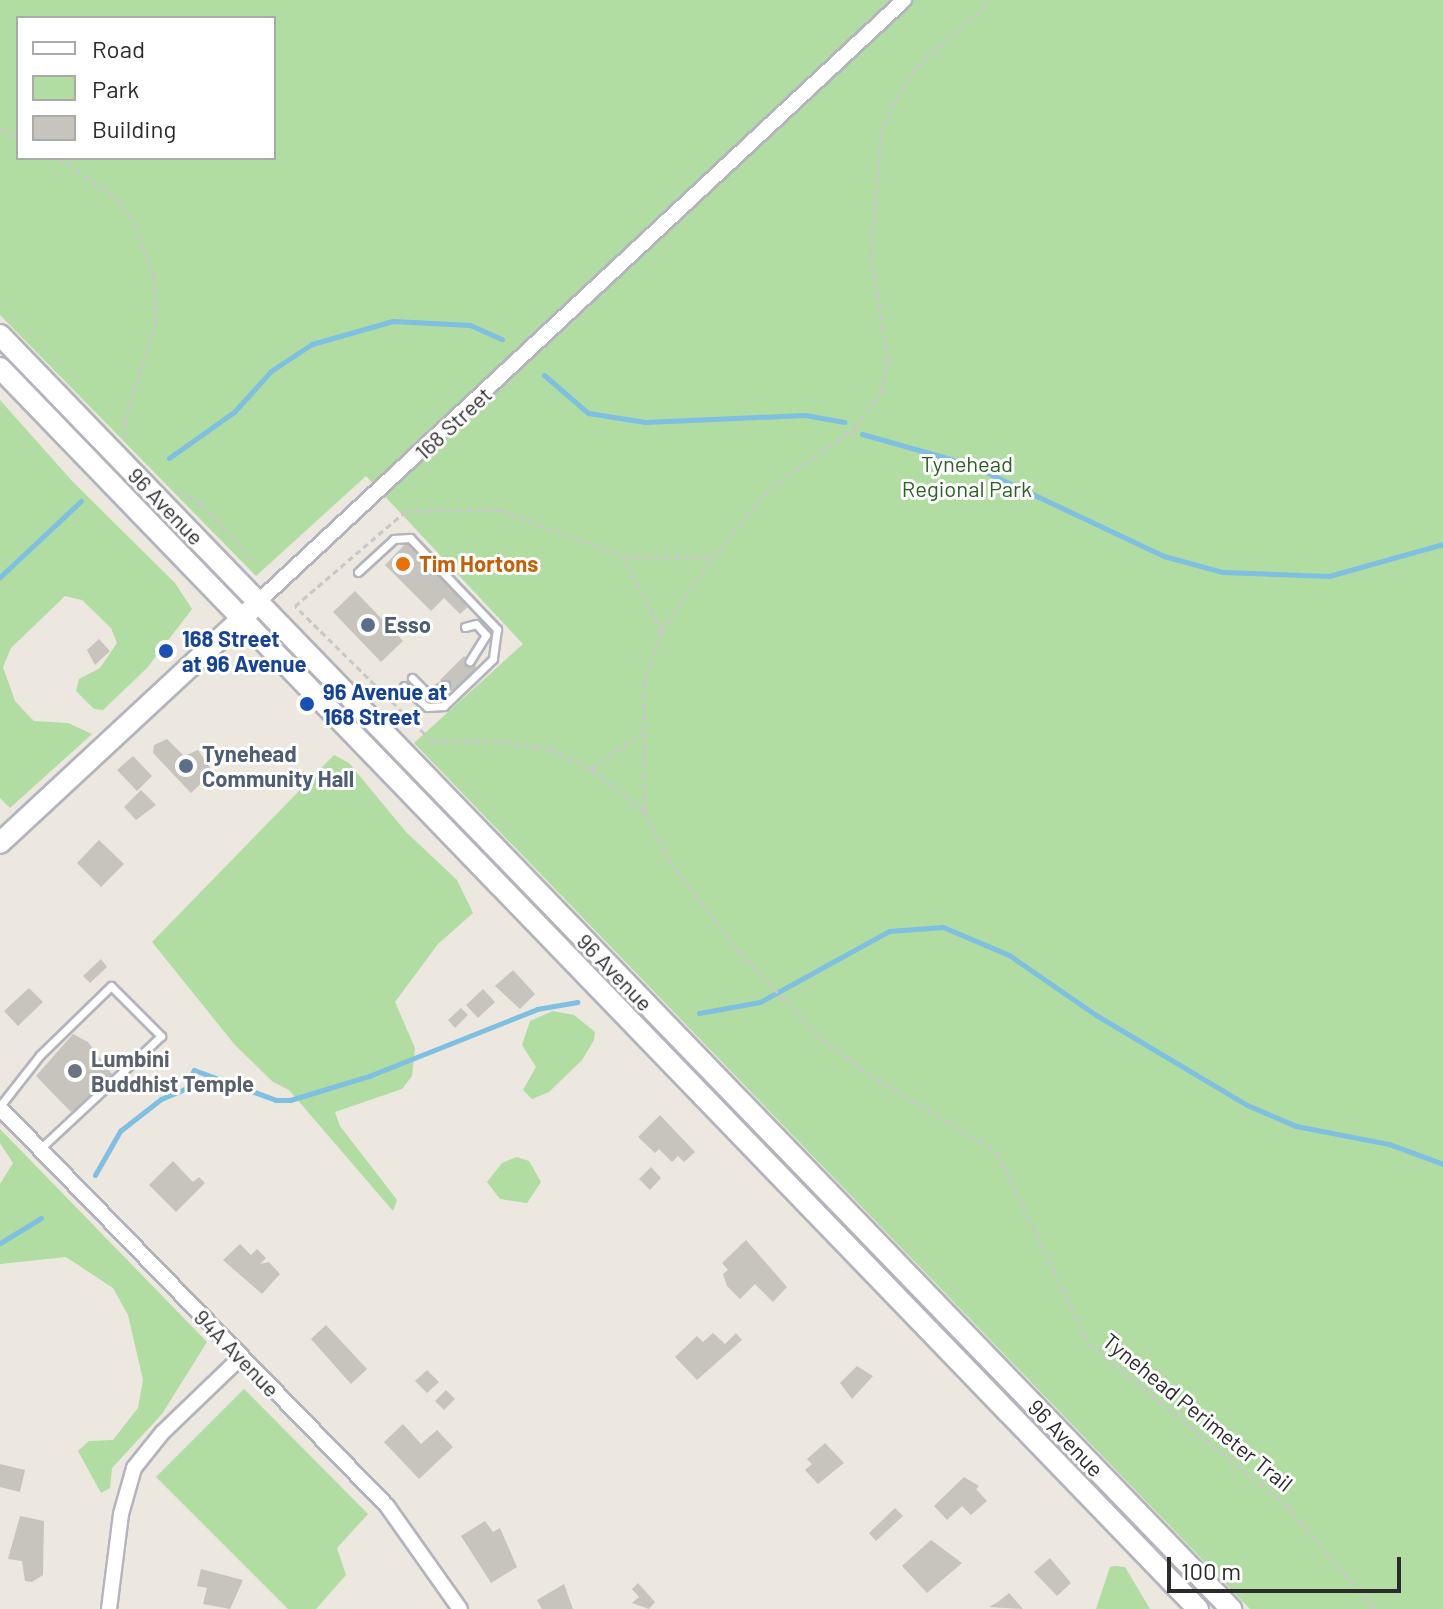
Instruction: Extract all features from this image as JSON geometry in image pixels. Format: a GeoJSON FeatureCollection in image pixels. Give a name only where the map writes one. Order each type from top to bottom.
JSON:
{"type":"FeatureCollection","features":[{"type":"Feature","properties":{"kind":"main road","name":"96 Avenue"},"geometry":{"type":"LineString","coordinates":[[0,335],[1231,1609]]}},
{"type":"Feature","properties":{"kind":"main road","name":"96 Avenue"},"geometry":{"type":"LineString","coordinates":[[0,368],[1198,1609]]}},
{"type":"Feature","properties":{"kind":"main road","name":"168 Street"},"geometry":{"type":"LineString","coordinates":[[0,843],[258,602]]}},
{"type":"Feature","properties":{"kind":"street","name":"168 Street"},"geometry":{"type":"LineString","coordinates":[[258,602],[904,0]]}},
{"type":"Feature","properties":{"kind":"street","name":"94A Avenue"},"geometry":{"type":"LineString","coordinates":[[0,1107],[398,1519],[460,1609]]}},
{"type":"Feature","properties":{"kind":"street"},"geometry":{"type":"LineString","coordinates":[[109,1609],[121,1514],[134,1468],[162,1433],[241,1357]]}},
{"type":"Feature","properties":{"kind":"lane"},"geometry":{"type":"LineString","coordinates":[[358,572],[394,539],[410,538],[497,629],[493,659],[444,706],[427,707],[404,686]]}},
{"type":"Feature","properties":{"kind":"lane"},"geometry":{"type":"LineString","coordinates":[[465,627],[476,624],[486,635],[470,661]]}},
{"type":"Feature","properties":{"kind":"lane"},"geometry":{"type":"LineString","coordinates":[[412,678],[429,695],[445,685]]}},
{"type":"Feature","properties":{"kind":"lane"},"geometry":{"type":"LineString","coordinates":[[0,1107],[40,1055],[111,986],[161,1036],[40,1149]]}},
{"type":"Feature","properties":{"kind":"path","name":"Tynehead Perimeter Trail"},"geometry":{"type":"LineString","coordinates":[[644,811],[644,683],[661,631],[713,557],[770,488],[855,428],[881,392],[888,359],[871,254],[881,135],[891,107],[916,67],[992,0]]}},
{"type":"Feature","properties":{"kind":"path"},"geometry":{"type":"LineString","coordinates":[[64,160],[116,198],[135,224],[154,277],[156,321],[124,423],[126,440]]}},
{"type":"Feature","properties":{"kind":"path"},"geometry":{"type":"LineString","coordinates":[[172,488],[201,503],[253,561]]}},
{"type":"Feature","properties":{"kind":"path","name":"Tynehead Perimeter Trail"},"geometry":{"type":"LineString","coordinates":[[713,557],[623,556],[500,510],[406,511],[295,606],[432,741],[533,744],[591,769],[644,811],[670,861],[787,1006],[859,1068],[997,1152],[1040,1235],[1082,1336],[1300,1518],[1375,1609]]}},
{"type":"Feature","properties":{"kind":"path"},"geometry":{"type":"LineString","coordinates":[[623,556],[661,631]]}},
{"type":"Feature","properties":{"kind":"path"},"geometry":{"type":"LineString","coordinates":[[591,769],[643,733]]}},
{"type":"Feature","properties":{"kind":"green space","name":"Tynehead Regional Park"},"geometry":{"type":"Polygon","coordinates":[[[0,0],[1443,0],[1443,1609],[1250,1609],[414,743],[523,644],[366,476],[256,576],[0,315],[0,0]]]}},
{"type":"Feature","properties":{"kind":"green space"},"geometry":{"type":"Polygon","coordinates":[[[0,400],[72,481],[175,583],[192,609],[147,668],[103,710],[94,709],[76,691],[79,679],[100,668],[117,643],[111,628],[82,600],[65,596],[11,648],[3,667],[15,701],[26,713],[34,721],[68,723],[92,734],[10,808],[0,798],[0,400]]]}},
{"type":"Feature","properties":{"kind":"green space"},"geometry":{"type":"Polygon","coordinates":[[[334,755],[349,763],[406,832],[457,880],[473,913],[438,944],[395,1002],[415,1048],[412,1076],[402,1089],[335,1112],[340,1126],[397,1200],[393,1211],[289,1090],[273,1082],[235,1045],[152,942],[334,755]]]}},
{"type":"Feature","properties":{"kind":"green space"},"geometry":{"type":"Polygon","coordinates":[[[553,1011],[574,1015],[595,1032],[594,1040],[582,1060],[549,1092],[532,1099],[523,1090],[536,1067],[522,1045],[530,1021],[553,1011]]]}},
{"type":"Feature","properties":{"kind":"green space"},"geometry":{"type":"Polygon","coordinates":[[[0,1129],[207,1342],[162,1414],[112,1468],[110,1488],[101,1493],[78,1451],[89,1441],[113,1440],[138,1408],[143,1380],[128,1315],[113,1288],[66,1257],[0,1264],[0,1184],[13,1163],[0,1143],[0,1129]]]}},
{"type":"Feature","properties":{"kind":"green space"},"geometry":{"type":"Polygon","coordinates":[[[517,1157],[529,1161],[541,1182],[527,1203],[500,1199],[487,1182],[502,1163],[517,1157]]]}},
{"type":"Feature","properties":{"kind":"green space"},"geometry":{"type":"Polygon","coordinates":[[[244,1389],[368,1514],[337,1548],[346,1575],[316,1609],[288,1609],[156,1477],[244,1389]]]}},
{"type":"Feature","properties":{"kind":"green space"},"geometry":{"type":"Polygon","coordinates":[[[1110,1567],[1125,1567],[1150,1609],[1096,1609],[1110,1567]]]}},
{"type":"Feature","properties":{"kind":"building"},"geometry":{"type":"Polygon","coordinates":[[[407,542],[470,605],[460,614],[444,598],[431,611],[385,565],[407,542]]]}},
{"type":"Feature","properties":{"kind":"building"},"geometry":{"type":"Polygon","coordinates":[[[355,591],[403,641],[381,662],[333,612],[355,591]]]}},
{"type":"Feature","properties":{"kind":"building"},"geometry":{"type":"Polygon","coordinates":[[[99,639],[110,651],[95,665],[87,650],[99,639]]]}},
{"type":"Feature","properties":{"kind":"building"},"geometry":{"type":"Polygon","coordinates":[[[464,656],[478,669],[453,693],[440,680],[464,656]]]}},
{"type":"Feature","properties":{"kind":"building","name":"Tynehead Community Hall"},"geometry":{"type":"Polygon","coordinates":[[[167,739],[184,756],[198,750],[213,772],[191,793],[153,753],[154,745],[167,739]]]}},
{"type":"Feature","properties":{"kind":"building"},"geometry":{"type":"Polygon","coordinates":[[[133,756],[152,776],[137,791],[117,770],[133,756]]]}},
{"type":"Feature","properties":{"kind":"building"},"geometry":{"type":"Polygon","coordinates":[[[141,790],[156,805],[136,820],[124,807],[141,790]]]}},
{"type":"Feature","properties":{"kind":"building"},"geometry":{"type":"Polygon","coordinates":[[[99,840],[124,864],[101,887],[77,863],[99,840]]]}},
{"type":"Feature","properties":{"kind":"building"},"geometry":{"type":"Polygon","coordinates":[[[101,959],[107,967],[90,983],[83,976],[101,959]]]}},
{"type":"Feature","properties":{"kind":"building"},"geometry":{"type":"Polygon","coordinates":[[[513,970],[535,994],[520,1009],[495,986],[513,970]]]}},
{"type":"Feature","properties":{"kind":"building"},"geometry":{"type":"Polygon","coordinates":[[[29,988],[43,1002],[18,1026],[4,1011],[29,988]]]}},
{"type":"Feature","properties":{"kind":"building"},"geometry":{"type":"Polygon","coordinates":[[[483,989],[495,1002],[478,1018],[466,1005],[483,989]]]}},
{"type":"Feature","properties":{"kind":"building"},"geometry":{"type":"Polygon","coordinates":[[[461,1008],[468,1015],[455,1028],[448,1020],[461,1008]]]}},
{"type":"Feature","properties":{"kind":"building","name":"Lumbini Buddhist Temple"},"geometry":{"type":"Polygon","coordinates":[[[73,1034],[88,1042],[114,1077],[71,1112],[36,1076],[73,1034]]]}},
{"type":"Feature","properties":{"kind":"building"},"geometry":{"type":"Polygon","coordinates":[[[660,1115],[695,1152],[684,1162],[678,1156],[672,1162],[659,1149],[655,1153],[638,1137],[660,1115]]]}},
{"type":"Feature","properties":{"kind":"building"},"geometry":{"type":"Polygon","coordinates":[[[173,1161],[193,1182],[199,1177],[205,1183],[176,1212],[149,1185],[173,1161]]]}},
{"type":"Feature","properties":{"kind":"building"},"geometry":{"type":"Polygon","coordinates":[[[651,1167],[661,1178],[650,1190],[639,1179],[651,1167]]]}},
{"type":"Feature","properties":{"kind":"building"},"geometry":{"type":"Polygon","coordinates":[[[746,1240],[787,1287],[773,1302],[755,1284],[740,1299],[727,1286],[723,1274],[728,1270],[722,1263],[746,1240]]]}},
{"type":"Feature","properties":{"kind":"building"},"geometry":{"type":"Polygon","coordinates":[[[240,1244],[251,1255],[257,1249],[266,1258],[260,1264],[269,1262],[280,1274],[262,1294],[223,1260],[240,1244]]]}},
{"type":"Feature","properties":{"kind":"building"},"geometry":{"type":"Polygon","coordinates":[[[326,1325],[367,1369],[351,1384],[311,1339],[326,1325]]]}},
{"type":"Feature","properties":{"kind":"building"},"geometry":{"type":"Polygon","coordinates":[[[713,1333],[725,1344],[736,1333],[742,1340],[697,1380],[675,1357],[697,1336],[703,1342],[713,1333]]]}},
{"type":"Feature","properties":{"kind":"building"},"geometry":{"type":"Polygon","coordinates":[[[857,1366],[873,1376],[852,1399],[840,1383],[857,1366]]]}},
{"type":"Feature","properties":{"kind":"building"},"geometry":{"type":"Polygon","coordinates":[[[427,1370],[439,1382],[427,1393],[415,1381],[427,1370]]]}},
{"type":"Feature","properties":{"kind":"building"},"geometry":{"type":"Polygon","coordinates":[[[446,1390],[455,1399],[444,1410],[435,1401],[446,1390]]]}},
{"type":"Feature","properties":{"kind":"building"},"geometry":{"type":"Polygon","coordinates":[[[403,1424],[421,1444],[437,1430],[453,1447],[419,1479],[384,1442],[403,1424]]]}},
{"type":"Feature","properties":{"kind":"building"},"geometry":{"type":"Polygon","coordinates":[[[825,1443],[844,1463],[818,1484],[805,1470],[812,1464],[807,1459],[825,1443]]]}},
{"type":"Feature","properties":{"kind":"building"},"geometry":{"type":"Polygon","coordinates":[[[0,1464],[25,1470],[20,1492],[0,1487],[0,1464]]]}},
{"type":"Feature","properties":{"kind":"building"},"geometry":{"type":"Polygon","coordinates":[[[964,1477],[979,1486],[976,1489],[987,1501],[971,1515],[962,1506],[947,1520],[934,1506],[964,1477]]]}},
{"type":"Feature","properties":{"kind":"building"},"geometry":{"type":"Polygon","coordinates":[[[895,1508],[903,1516],[876,1541],[869,1533],[895,1508]]]}},
{"type":"Feature","properties":{"kind":"building"},"geometry":{"type":"Polygon","coordinates":[[[20,1516],[44,1521],[43,1575],[32,1582],[25,1581],[22,1561],[8,1559],[20,1516]]]}},
{"type":"Feature","properties":{"kind":"building"},"geometry":{"type":"Polygon","coordinates":[[[485,1521],[493,1532],[500,1528],[517,1567],[491,1583],[461,1536],[485,1521]]]}},
{"type":"Feature","properties":{"kind":"building"},"geometry":{"type":"Polygon","coordinates":[[[931,1540],[962,1563],[927,1593],[902,1566],[931,1540]]]}},
{"type":"Feature","properties":{"kind":"building"},"geometry":{"type":"Polygon","coordinates":[[[1050,1558],[1071,1583],[1057,1596],[1034,1572],[1050,1558]]]}},
{"type":"Feature","properties":{"kind":"building"},"geometry":{"type":"Polygon","coordinates":[[[201,1569],[243,1580],[230,1609],[203,1604],[207,1588],[197,1586],[201,1569]]]}},
{"type":"Feature","properties":{"kind":"building"},"geometry":{"type":"Polygon","coordinates":[[[638,1583],[655,1602],[649,1609],[632,1603],[639,1597],[632,1589],[638,1583]]]}},
{"type":"Feature","properties":{"kind":"building"},"geometry":{"type":"Polygon","coordinates":[[[564,1584],[573,1609],[542,1609],[537,1600],[564,1584]]]}},
{"type":"Feature","properties":{"kind":"building"},"geometry":{"type":"Polygon","coordinates":[[[1009,1593],[1023,1609],[989,1607],[998,1602],[1009,1593]]]}},
{"type":"Feature","properties":{"kind":"waterway"},"geometry":{"type":"LineString","coordinates":[[169,458],[234,412],[271,371],[312,344],[393,321],[470,325],[502,339]]}},
{"type":"Feature","properties":{"kind":"waterway"},"geometry":{"type":"LineString","coordinates":[[544,375],[588,413],[645,422],[805,415],[844,422]]}},
{"type":"Feature","properties":{"kind":"waterway"},"geometry":{"type":"LineString","coordinates":[[862,434],[969,464],[1164,556],[1222,572],[1329,576],[1443,544]]}},
{"type":"Feature","properties":{"kind":"waterway"},"geometry":{"type":"LineString","coordinates":[[0,577],[81,501]]}},
{"type":"Feature","properties":{"kind":"waterway"},"geometry":{"type":"LineString","coordinates":[[699,1013],[760,1002],[889,931],[943,927],[1009,955],[1096,1015],[1247,1105],[1296,1126],[1389,1144],[1443,1164]]}},
{"type":"Feature","properties":{"kind":"waterway"},"geometry":{"type":"LineString","coordinates":[[95,1175],[120,1131],[161,1099],[185,1089],[194,1070],[276,1100],[290,1100],[369,1076],[537,1009],[577,1002]]}},
{"type":"Feature","properties":{"kind":"waterway"},"geometry":{"type":"LineString","coordinates":[[0,1243],[41,1218]]}},
{"type":"Feature","properties":{"kind":"place","name":"Tim Hortons"},"geometry":{"type":"Point","coordinates":[403,564]}},
{"type":"Feature","properties":{"kind":"place","name":"Esso"},"geometry":{"type":"Point","coordinates":[368,625]}},
{"type":"Feature","properties":{"kind":"place","name":"168 Street at 96 Avenue"},"geometry":{"type":"Point","coordinates":[166,651]}},
{"type":"Feature","properties":{"kind":"place","name":"96 Avenue at 168 Street"},"geometry":{"type":"Point","coordinates":[307,704]}},
{"type":"Feature","properties":{"kind":"place","name":"Tynehead Community Hall"},"geometry":{"type":"Point","coordinates":[186,766]}},
{"type":"Feature","properties":{"kind":"place","name":"Lumbini Buddhist Temple"},"geometry":{"type":"Point","coordinates":[75,1071]}}]}
